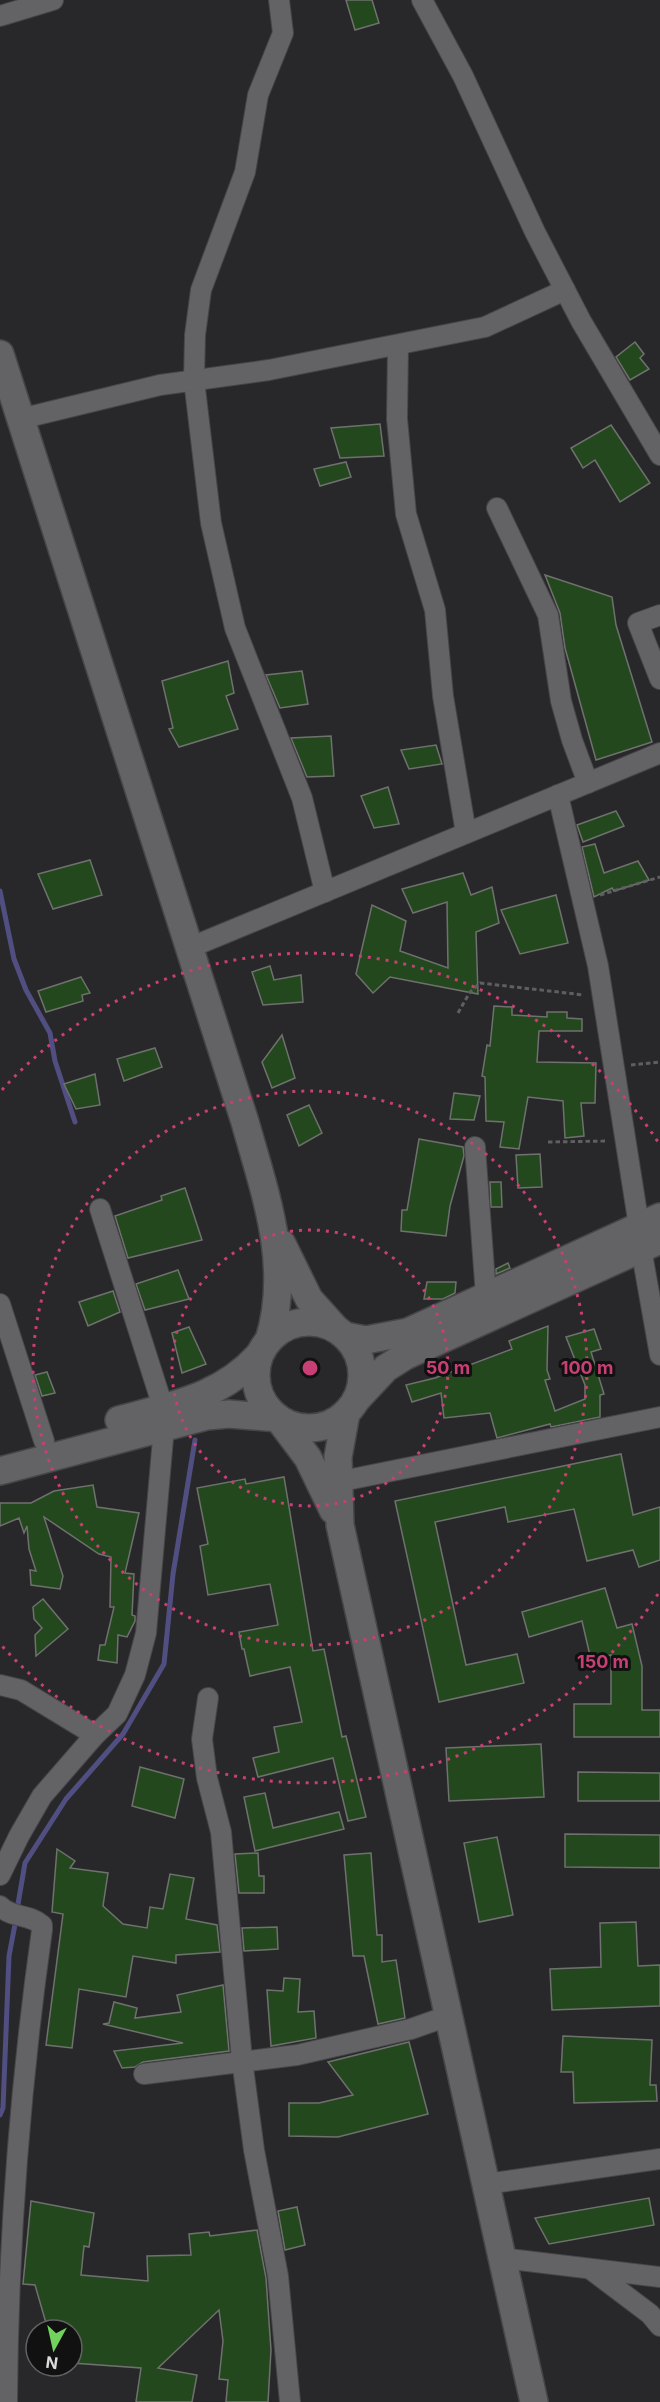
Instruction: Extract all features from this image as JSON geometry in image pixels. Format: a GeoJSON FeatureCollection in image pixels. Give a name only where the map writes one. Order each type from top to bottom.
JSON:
{"type":"FeatureCollection","features":[{"type":"Feature","properties":{"kind":"main road"},"geometry":{"type":"LineString","coordinates":[[0,354],[245,1122],[273,1224],[309,1299],[359,1356],[363,1374],[351,1407],[337,1482],[340,1525],[534,2402]]}},
{"type":"Feature","properties":{"kind":"main road"},"geometry":{"type":"LineString","coordinates":[[273,1224],[278,1287],[276,1318],[255,1374],[258,1392],[267,1408],[278,1418],[308,1458],[340,1525]]}},
{"type":"Feature","properties":{"kind":"main road"},"geometry":{"type":"LineString","coordinates":[[0,1471],[164,1417],[224,1386],[242,1374],[282,1329],[300,1322],[319,1323],[340,1333],[366,1340],[408,1332],[486,1296],[650,1233]]}},
{"type":"Feature","properties":{"kind":"main road"},"geometry":{"type":"LineString","coordinates":[[0,1453],[44,1441],[164,1417],[229,1414],[278,1418],[301,1428],[320,1428],[337,1421],[380,1373],[405,1356],[650,1233]]}},
{"type":"Feature","properties":{"kind":"street"},"geometry":{"type":"LineString","coordinates":[[0,16],[52,0]]}},
{"type":"Feature","properties":{"kind":"street"},"geometry":{"type":"LineString","coordinates":[[279,0],[283,33],[258,95],[245,172],[201,290],[195,335],[195,380],[211,524],[235,628],[302,798],[325,891]]}},
{"type":"Feature","properties":{"kind":"street"},"geometry":{"type":"LineString","coordinates":[[422,0],[463,76],[535,232],[565,290],[660,455]]}},
{"type":"Feature","properties":{"kind":"street"},"geometry":{"type":"LineString","coordinates":[[20,419],[160,385],[269,370],[485,327],[565,290]]}},
{"type":"Feature","properties":{"kind":"street"},"geometry":{"type":"LineString","coordinates":[[398,346],[397,419],[406,513],[435,610],[443,696],[466,833]]}},
{"type":"Feature","properties":{"kind":"street"},"geometry":{"type":"LineString","coordinates":[[497,508],[548,615],[561,701],[588,783]]}},
{"type":"Feature","properties":{"kind":"street"},"geometry":{"type":"LineString","coordinates":[[660,615],[638,623],[660,679]]}},
{"type":"Feature","properties":{"kind":"street"},"geometry":{"type":"LineString","coordinates":[[189,948],[660,753]]}},
{"type":"Feature","properties":{"kind":"street"},"geometry":{"type":"LineString","coordinates":[[558,795],[584,900],[603,997],[625,1141],[650,1233],[660,1355]]}},
{"type":"Feature","properties":{"kind":"street"},"geometry":{"type":"LineString","coordinates":[[475,1147],[486,1296]]}},
{"type":"Feature","properties":{"kind":"street"},"geometry":{"type":"LineString","coordinates":[[0,1875],[42,1796],[95,1735],[117,1714],[135,1675],[146,1633],[164,1417],[100,1209]]}},
{"type":"Feature","properties":{"kind":"street"},"geometry":{"type":"LineString","coordinates":[[0,1304],[44,1441]]}},
{"type":"Feature","properties":{"kind":"street"},"geometry":{"type":"LineString","coordinates":[[337,1482],[660,1417]]}},
{"type":"Feature","properties":{"kind":"street"},"geometry":{"type":"LineString","coordinates":[[0,1685],[21,1690],[95,1735]]}},
{"type":"Feature","properties":{"kind":"street"},"geometry":{"type":"LineString","coordinates":[[208,1698],[202,1739],[207,1778],[222,1832],[242,2060],[254,2150],[278,2276],[290,2402]]}},
{"type":"Feature","properties":{"kind":"street"},"geometry":{"type":"LineString","coordinates":[[3,1909],[35,1919],[42,1925],[9,2145],[7,2402]]}},
{"type":"Feature","properties":{"kind":"street"},"geometry":{"type":"LineString","coordinates":[[144,2074],[242,2060],[297,2055],[411,2029],[448,2016]]}},
{"type":"Feature","properties":{"kind":"street"},"geometry":{"type":"LineString","coordinates":[[486,2184],[660,2159]]}},
{"type":"Feature","properties":{"kind":"street"},"geometry":{"type":"LineString","coordinates":[[502,2258],[660,2277]]}},
{"type":"Feature","properties":{"kind":"street"},"geometry":{"type":"LineString","coordinates":[[590,2270],[650,2314],[660,2326]]}},
{"type":"Feature","properties":{"kind":"path"},"geometry":{"type":"LineString","coordinates":[[584,900],[660,877]]}},
{"type":"Feature","properties":{"kind":"path"},"geometry":{"type":"LineString","coordinates":[[458,1013],[470,992],[480,983],[603,997]]}},
{"type":"Feature","properties":{"kind":"path"},"geometry":{"type":"LineString","coordinates":[[615,1068],[660,1062]]}},
{"type":"Feature","properties":{"kind":"path"},"geometry":{"type":"LineString","coordinates":[[548,1142],[625,1141]]}},
{"type":"Feature","properties":{"kind":"building"},"geometry":{"type":"Polygon","coordinates":[[[346,0],[372,0],[379,23],[355,30],[346,0]]]}},
{"type":"Feature","properties":{"kind":"building"},"geometry":{"type":"Polygon","coordinates":[[[635,342],[644,354],[640,358],[649,369],[630,380],[616,357],[635,342]]]}},
{"type":"Feature","properties":{"kind":"building"},"geometry":{"type":"Polygon","coordinates":[[[380,424],[384,456],[340,458],[331,428],[380,424]]]}},
{"type":"Feature","properties":{"kind":"building"},"geometry":{"type":"Polygon","coordinates":[[[611,425],[650,483],[620,502],[595,460],[583,468],[571,448],[611,425]]]}},
{"type":"Feature","properties":{"kind":"building"},"geometry":{"type":"Polygon","coordinates":[[[346,462],[351,477],[320,486],[314,469],[346,462]]]}},
{"type":"Feature","properties":{"kind":"building"},"geometry":{"type":"Polygon","coordinates":[[[545,575],[612,597],[616,625],[652,742],[596,760],[565,648],[560,613],[545,575]]]}},
{"type":"Feature","properties":{"kind":"building"},"geometry":{"type":"Polygon","coordinates":[[[228,661],[234,693],[226,696],[238,729],[179,747],[169,729],[173,728],[162,681],[228,661]]]}},
{"type":"Feature","properties":{"kind":"building"},"geometry":{"type":"Polygon","coordinates":[[[302,671],[308,704],[280,708],[266,675],[302,671]]]}},
{"type":"Feature","properties":{"kind":"building"},"geometry":{"type":"Polygon","coordinates":[[[331,736],[334,776],[307,777],[291,738],[331,736]]]}},
{"type":"Feature","properties":{"kind":"building"},"geometry":{"type":"Polygon","coordinates":[[[436,745],[442,764],[409,769],[401,750],[436,745]]]}},
{"type":"Feature","properties":{"kind":"building"},"geometry":{"type":"Polygon","coordinates":[[[388,787],[399,824],[374,828],[361,796],[388,787]]]}},
{"type":"Feature","properties":{"kind":"building"},"geometry":{"type":"Polygon","coordinates":[[[616,811],[624,826],[583,842],[577,825],[616,811]]]}},
{"type":"Feature","properties":{"kind":"building"},"geometry":{"type":"Polygon","coordinates":[[[595,844],[604,873],[638,861],[649,880],[614,891],[612,888],[594,897],[582,847],[595,844]]]}},
{"type":"Feature","properties":{"kind":"building"},"geometry":{"type":"Polygon","coordinates":[[[90,860],[102,895],[53,909],[38,874],[90,860]]]}},
{"type":"Feature","properties":{"kind":"building"},"geometry":{"type":"Polygon","coordinates":[[[463,873],[471,895],[492,887],[499,923],[476,932],[478,994],[390,977],[373,993],[356,974],[372,905],[406,921],[400,951],[448,968],[447,902],[413,913],[402,889],[463,873]]]}},
{"type":"Feature","properties":{"kind":"building"},"geometry":{"type":"Polygon","coordinates":[[[556,895],[568,943],[520,954],[501,910],[556,895]]]}},
{"type":"Feature","properties":{"kind":"building"},"geometry":{"type":"Polygon","coordinates":[[[270,966],[274,980],[301,975],[303,1002],[263,1005],[252,972],[270,966]]]}},
{"type":"Feature","properties":{"kind":"building"},"geometry":{"type":"Polygon","coordinates":[[[81,977],[90,993],[82,995],[83,1001],[46,1012],[38,991],[81,977]]]}},
{"type":"Feature","properties":{"kind":"building"},"geometry":{"type":"Polygon","coordinates":[[[494,1006],[512,1007],[512,1015],[547,1017],[547,1012],[567,1012],[567,1018],[582,1019],[582,1031],[539,1031],[537,1062],[596,1063],[595,1103],[581,1103],[584,1136],[565,1138],[563,1101],[528,1097],[519,1149],[500,1147],[504,1122],[486,1121],[485,1077],[482,1076],[487,1045],[490,1046],[494,1006]]]}},
{"type":"Feature","properties":{"kind":"building"},"geometry":{"type":"Polygon","coordinates":[[[282,1035],[295,1078],[272,1088],[262,1062],[282,1035]]]}},
{"type":"Feature","properties":{"kind":"building"},"geometry":{"type":"Polygon","coordinates":[[[155,1048],[162,1067],[124,1081],[117,1059],[155,1048]]]}},
{"type":"Feature","properties":{"kind":"building"},"geometry":{"type":"Polygon","coordinates":[[[95,1074],[100,1105],[76,1109],[64,1084],[95,1074]]]}},
{"type":"Feature","properties":{"kind":"building"},"geometry":{"type":"Polygon","coordinates":[[[454,1093],[480,1096],[474,1120],[450,1119],[454,1093]]]}},
{"type":"Feature","properties":{"kind":"building"},"geometry":{"type":"Polygon","coordinates":[[[309,1105],[322,1133],[299,1146],[287,1115],[309,1105]]]}},
{"type":"Feature","properties":{"kind":"building"},"geometry":{"type":"Polygon","coordinates":[[[419,1139],[463,1147],[464,1156],[450,1206],[446,1236],[401,1231],[402,1210],[407,1210],[419,1139]]]}},
{"type":"Feature","properties":{"kind":"building"},"geometry":{"type":"Polygon","coordinates":[[[540,1154],[542,1187],[518,1188],[516,1155],[540,1154]]]}},
{"type":"Feature","properties":{"kind":"building"},"geometry":{"type":"Polygon","coordinates":[[[490,1182],[501,1182],[502,1207],[491,1207],[490,1182]]]}},
{"type":"Feature","properties":{"kind":"building"},"geometry":{"type":"Polygon","coordinates":[[[185,1188],[202,1240],[128,1258],[115,1216],[162,1200],[161,1196],[185,1188]]]}},
{"type":"Feature","properties":{"kind":"building"},"geometry":{"type":"Polygon","coordinates":[[[508,1263],[510,1268],[496,1274],[496,1269],[508,1263]]]}},
{"type":"Feature","properties":{"kind":"building"},"geometry":{"type":"Polygon","coordinates":[[[178,1270],[189,1299],[145,1310],[136,1284],[178,1270]]]}},
{"type":"Feature","properties":{"kind":"building"},"geometry":{"type":"Polygon","coordinates":[[[427,1282],[456,1282],[455,1293],[443,1299],[424,1299],[427,1282]]]}},
{"type":"Feature","properties":{"kind":"building"},"geometry":{"type":"Polygon","coordinates":[[[113,1291],[120,1312],[88,1326],[79,1302],[113,1291]]]}},
{"type":"Feature","properties":{"kind":"building"},"geometry":{"type":"Polygon","coordinates":[[[548,1326],[547,1370],[550,1379],[545,1380],[555,1411],[585,1399],[585,1385],[566,1337],[594,1329],[601,1349],[591,1352],[604,1394],[600,1395],[600,1417],[551,1427],[550,1424],[497,1438],[490,1413],[444,1418],[441,1393],[412,1402],[406,1385],[435,1378],[512,1349],[509,1341],[548,1326]]]}},
{"type":"Feature","properties":{"kind":"building"},"geometry":{"type":"Polygon","coordinates":[[[189,1327],[206,1364],[182,1373],[172,1333],[189,1327]]]}},
{"type":"Feature","properties":{"kind":"building"},"geometry":{"type":"Polygon","coordinates":[[[47,1372],[55,1393],[42,1396],[35,1375],[47,1372]]]}},
{"type":"Feature","properties":{"kind":"building"},"geometry":{"type":"Polygon","coordinates":[[[621,1454],[633,1515],[660,1507],[660,1560],[639,1567],[633,1550],[587,1561],[574,1509],[508,1522],[505,1507],[435,1522],[466,1665],[517,1654],[524,1683],[439,1702],[395,1501],[621,1454]]]}},
{"type":"Feature","properties":{"kind":"building"},"geometry":{"type":"Polygon","coordinates":[[[284,1477],[313,1651],[324,1649],[342,1737],[346,1736],[366,1817],[348,1821],[333,1758],[258,1777],[253,1758],[279,1752],[274,1727],[302,1722],[290,1667],[250,1676],[244,1649],[242,1649],[239,1632],[278,1625],[270,1584],[208,1595],[200,1546],[208,1544],[197,1488],[245,1479],[246,1484],[284,1477]]]}},
{"type":"Feature","properties":{"kind":"building"},"geometry":{"type":"Polygon","coordinates":[[[93,1485],[97,1507],[139,1513],[125,1573],[134,1574],[132,1615],[135,1616],[135,1621],[127,1637],[118,1635],[117,1663],[98,1660],[100,1645],[105,1645],[114,1607],[110,1607],[111,1557],[99,1554],[44,1517],[63,1576],[60,1589],[31,1585],[30,1570],[36,1571],[29,1549],[27,1526],[24,1533],[19,1518],[0,1526],[0,1503],[31,1503],[54,1491],[93,1485]]]}},
{"type":"Feature","properties":{"kind":"building"},"geometry":{"type":"Polygon","coordinates":[[[605,1588],[617,1628],[632,1624],[642,1666],[642,1710],[660,1710],[660,1737],[574,1737],[574,1704],[611,1704],[611,1655],[591,1660],[582,1621],[529,1637],[522,1612],[605,1588]]]}},
{"type":"Feature","properties":{"kind":"building"},"geometry":{"type":"Polygon","coordinates":[[[43,1599],[68,1629],[36,1656],[35,1635],[42,1628],[34,1619],[33,1607],[43,1599]]]}},
{"type":"Feature","properties":{"kind":"building"},"geometry":{"type":"Polygon","coordinates":[[[541,1744],[544,1797],[449,1801],[446,1748],[541,1744]]]}},
{"type":"Feature","properties":{"kind":"building"},"geometry":{"type":"Polygon","coordinates":[[[140,1767],[184,1779],[175,1818],[132,1806],[140,1767]]]}},
{"type":"Feature","properties":{"kind":"building"},"geometry":{"type":"Polygon","coordinates":[[[578,1772],[660,1773],[660,1801],[578,1801],[578,1772]]]}},
{"type":"Feature","properties":{"kind":"building"},"geometry":{"type":"Polygon","coordinates":[[[265,1793],[273,1828],[339,1812],[344,1829],[255,1851],[244,1797],[265,1793]]]}},
{"type":"Feature","properties":{"kind":"building"},"geometry":{"type":"Polygon","coordinates":[[[565,1834],[660,1835],[660,1868],[565,1867],[565,1834]]]}},
{"type":"Feature","properties":{"kind":"building"},"geometry":{"type":"Polygon","coordinates":[[[497,1837],[513,1915],[479,1922],[464,1843],[497,1837]]]}},
{"type":"Feature","properties":{"kind":"building"},"geometry":{"type":"Polygon","coordinates":[[[57,1849],[75,1861],[70,1868],[108,1873],[103,1906],[123,1924],[147,1928],[150,1907],[163,1909],[170,1874],[194,1878],[186,1919],[217,1925],[220,1952],[176,1955],[176,1963],[133,1956],[126,1997],[79,1989],[72,2048],[46,2045],[63,1914],[52,1912],[57,1849]]]}},
{"type":"Feature","properties":{"kind":"building"},"geometry":{"type":"Polygon","coordinates":[[[258,1853],[259,1876],[264,1876],[264,1893],[239,1893],[235,1854],[258,1853]]]}},
{"type":"Feature","properties":{"kind":"building"},"geometry":{"type":"Polygon","coordinates":[[[371,1853],[377,1935],[382,1935],[382,1962],[396,1960],[405,2018],[378,2024],[364,1956],[353,1956],[344,1855],[371,1853]]]}},
{"type":"Feature","properties":{"kind":"building"},"geometry":{"type":"Polygon","coordinates":[[[636,1922],[638,1966],[660,1965],[660,2006],[552,2010],[550,1969],[601,1967],[600,1923],[636,1922]]]}},
{"type":"Feature","properties":{"kind":"building"},"geometry":{"type":"Polygon","coordinates":[[[277,1927],[278,1949],[244,1951],[242,1928],[277,1927]]]}},
{"type":"Feature","properties":{"kind":"building"},"geometry":{"type":"Polygon","coordinates":[[[284,1978],[300,1979],[298,2012],[314,2011],[316,2038],[271,2046],[267,1990],[283,1991],[284,1978]]]}},
{"type":"Feature","properties":{"kind":"building"},"geometry":{"type":"Polygon","coordinates":[[[223,1985],[229,2051],[143,2062],[135,2067],[122,2068],[114,2051],[183,2043],[103,2024],[109,2023],[114,2002],[137,2008],[135,2018],[181,2012],[177,1995],[223,1985]]]}},
{"type":"Feature","properties":{"kind":"building"},"geometry":{"type":"Polygon","coordinates":[[[563,2036],[652,2040],[650,2085],[656,2085],[657,2101],[574,2103],[573,2072],[561,2072],[563,2036]]]}},
{"type":"Feature","properties":{"kind":"building"},"geometry":{"type":"Polygon","coordinates":[[[409,2042],[428,2114],[338,2137],[289,2136],[289,2103],[319,2103],[353,2095],[328,2062],[409,2042]]]}},
{"type":"Feature","properties":{"kind":"building"},"geometry":{"type":"Polygon","coordinates":[[[649,2198],[654,2225],[549,2244],[535,2218],[649,2198]]]}},
{"type":"Feature","properties":{"kind":"building"},"geometry":{"type":"Polygon","coordinates":[[[31,2201],[94,2213],[89,2247],[84,2246],[81,2275],[148,2281],[147,2256],[191,2255],[189,2234],[209,2232],[210,2236],[257,2230],[266,2278],[271,2350],[268,2402],[226,2402],[228,2380],[219,2379],[223,2341],[219,2310],[158,2368],[197,2375],[192,2402],[136,2402],[141,2368],[84,2364],[84,2318],[45,2318],[35,2285],[23,2284],[31,2201]]]}},
{"type":"Feature","properties":{"kind":"building"},"geometry":{"type":"Polygon","coordinates":[[[297,2207],[305,2245],[285,2250],[278,2211],[297,2207]]]}},
{"type":"Feature","properties":{"kind":"waterway"},"geometry":{"type":"LineString","coordinates":[[0,891],[14,959],[26,990],[50,1033],[55,1061],[75,1122]]}},
{"type":"Feature","properties":{"kind":"waterway"},"geometry":{"type":"LineString","coordinates":[[17,1910],[25,1863],[66,1799],[123,1734],[164,1664],[173,1574],[195,1440]]}},
{"type":"Feature","properties":{"kind":"waterway"},"geometry":{"type":"LineString","coordinates":[[0,2115],[3,2108],[9,1956],[16,1919]]}}]}
